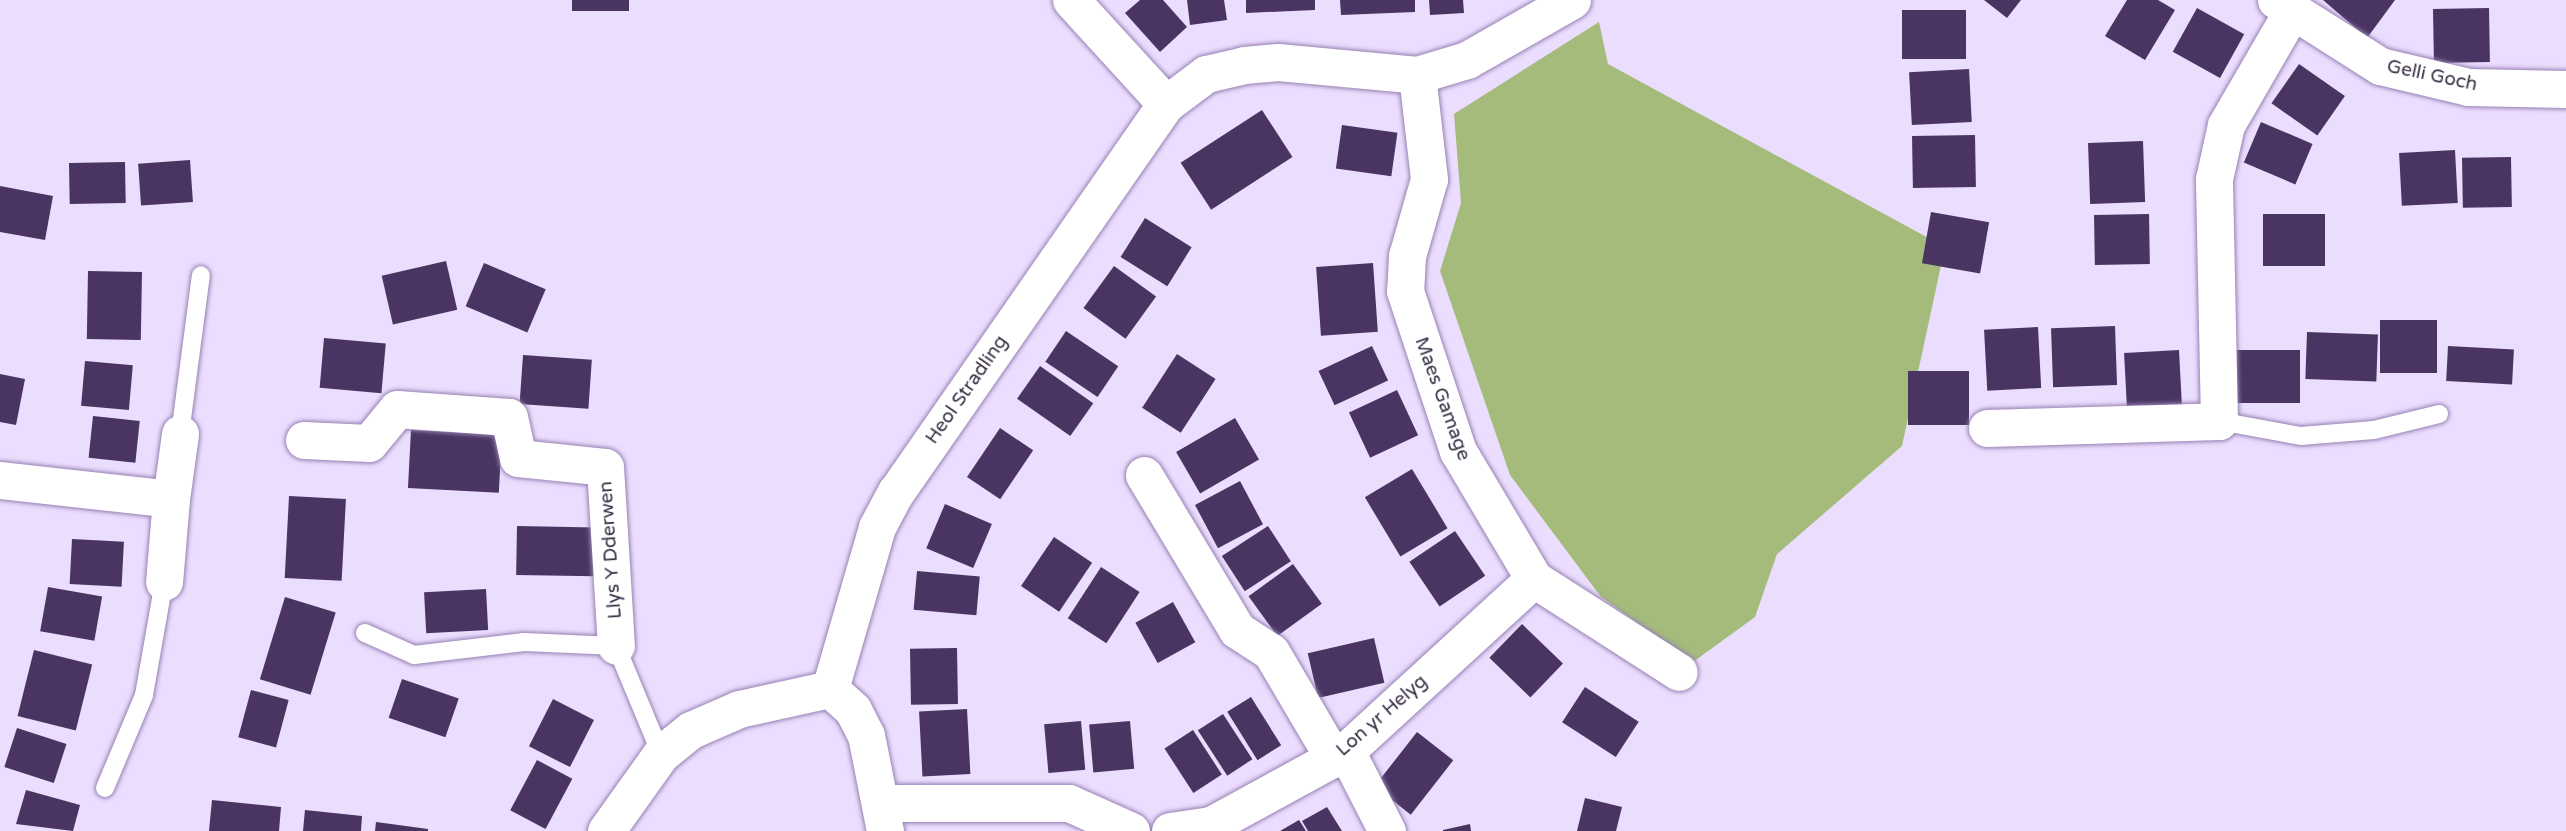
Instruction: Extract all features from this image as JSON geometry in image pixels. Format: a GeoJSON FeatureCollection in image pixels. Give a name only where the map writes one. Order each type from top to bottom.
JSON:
{"type":"FeatureCollection","features":[{"type":"Feature","properties":{"kind":"street"},"geometry":{"type":"LineString","coordinates":[[1071,0],[1166,104]]}},
{"type":"Feature","properties":{"kind":"street"},"geometry":{"type":"LineString","coordinates":[[1417,75],[1467,60],[1573,0]]}},
{"type":"Feature","properties":{"kind":"street"},"geometry":{"type":"LineString","coordinates":[[1987,428],[2219,421],[2214,179],[2226,125],[2289,4]]}},
{"type":"Feature","properties":{"kind":"street","name":"Gelli Goch"},"geometry":{"type":"LineString","coordinates":[[2289,4],[2380,66],[2468,87],[2566,89]]}},
{"type":"Feature","properties":{"kind":"street","name":"Heol Stradling"},"geometry":{"type":"LineString","coordinates":[[830,689],[877,527],[896,492],[1166,104],[1206,74],[1244,65],[1278,62],[1417,75]]}},
{"type":"Feature","properties":{"kind":"street","name":"Maes Gamage"},"geometry":{"type":"LineString","coordinates":[[1417,75],[1429,179],[1407,256],[1405,290],[1458,451],[1534,579],[1679,673]]}},
{"type":"Feature","properties":{"kind":"street","name":"Llys Y Dderwen"},"geometry":{"type":"LineString","coordinates":[[304,440],[369,443],[397,409],[509,417],[518,458],[605,467],[616,646]]}},
{"type":"Feature","properties":{"kind":"street"},"geometry":{"type":"LineString","coordinates":[[164,582],[180,433]]}},
{"type":"Feature","properties":{"kind":"street"},"geometry":{"type":"LineString","coordinates":[[1144,475],[1237,630],[1272,652],[1387,831]]}},
{"type":"Feature","properties":{"kind":"street"},"geometry":{"type":"LineString","coordinates":[[0,480],[171,499]]}},
{"type":"Feature","properties":{"kind":"street","name":"Lon yr Helyg"},"geometry":{"type":"LineString","coordinates":[[1170,831],[1211,825],[1340,755],[1534,579]]}},
{"type":"Feature","properties":{"kind":"street"},"geometry":{"type":"LineString","coordinates":[[607,831],[660,754],[691,730],[739,709],[830,689],[853,710],[866,735],[883,817],[1069,803],[1131,831]]}},
{"type":"Feature","properties":{"kind":"lane"},"geometry":{"type":"LineString","coordinates":[[180,433],[201,275]]}},
{"type":"Feature","properties":{"kind":"lane"},"geometry":{"type":"LineString","coordinates":[[2219,421],[2301,436],[2374,430],[2439,414]]}},
{"type":"Feature","properties":{"kind":"lane"},"geometry":{"type":"LineString","coordinates":[[106,788],[144,695],[164,582]]}},
{"type":"Feature","properties":{"kind":"lane","name":"Llys Y Dderwen"},"geometry":{"type":"LineString","coordinates":[[365,633],[414,655],[524,642],[616,646],[644,728],[660,754]]}},
{"type":"Feature","properties":{"kind":"green space"},"geometry":{"type":"Polygon","coordinates":[[[1599,22],[1608,64],[1945,247],[1902,446],[1777,554],[1755,617],[1693,662],[1601,597],[1510,475],[1440,271],[1461,203],[1454,114],[1599,22]]]}},
{"type":"Feature","properties":{"kind":"building"},"geometry":{"type":"Polygon","coordinates":[[[572,0],[629,0],[629,11],[572,11],[572,0]]]}},
{"type":"Feature","properties":{"kind":"building"},"geometry":{"type":"Polygon","coordinates":[[[1140,0],[1163,0],[1187,27],[1160,52],[1125,13],[1140,0]]]}},
{"type":"Feature","properties":{"kind":"building"},"geometry":{"type":"Polygon","coordinates":[[[1187,0],[1224,0],[1227,20],[1190,25],[1187,0]]]}},
{"type":"Feature","properties":{"kind":"building"},"geometry":{"type":"Polygon","coordinates":[[[1246,0],[1315,0],[1315,10],[1246,13],[1246,0]]]}},
{"type":"Feature","properties":{"kind":"building"},"geometry":{"type":"Polygon","coordinates":[[[1340,0],[1415,0],[1415,12],[1341,15],[1340,0]]]}},
{"type":"Feature","properties":{"kind":"building"},"geometry":{"type":"Polygon","coordinates":[[[1429,0],[1463,0],[1464,13],[1430,15],[1429,0]]]}},
{"type":"Feature","properties":{"kind":"building"},"geometry":{"type":"Polygon","coordinates":[[[1984,0],[2021,0],[2007,18],[1984,0]]]}},
{"type":"Feature","properties":{"kind":"building"},"geometry":{"type":"Polygon","coordinates":[[[2127,0],[2158,0],[2175,10],[2145,60],[2105,36],[2127,0]]]}},
{"type":"Feature","properties":{"kind":"building"},"geometry":{"type":"Polygon","coordinates":[[[2323,0],[2395,0],[2367,38],[2323,0]]]}},
{"type":"Feature","properties":{"kind":"building"},"geometry":{"type":"Polygon","coordinates":[[[2197,8],[2244,34],[2220,78],[2173,52],[2197,8]]]}},
{"type":"Feature","properties":{"kind":"building"},"geometry":{"type":"Polygon","coordinates":[[[2489,8],[2490,62],[2434,63],[2433,9],[2489,8]]]}},
{"type":"Feature","properties":{"kind":"building"},"geometry":{"type":"Polygon","coordinates":[[[1902,10],[1966,10],[1966,59],[1902,59],[1902,10]]]}},
{"type":"Feature","properties":{"kind":"building"},"geometry":{"type":"Polygon","coordinates":[[[2299,64],[2345,96],[2317,135],[2271,103],[2299,64]]]}},
{"type":"Feature","properties":{"kind":"building"},"geometry":{"type":"Polygon","coordinates":[[[1969,69],[1972,122],[1912,125],[1909,72],[1969,69]]]}},
{"type":"Feature","properties":{"kind":"building"},"geometry":{"type":"Polygon","coordinates":[[[1262,110],[1292,157],[1211,210],[1181,163],[1262,110]]]}},
{"type":"Feature","properties":{"kind":"building"},"geometry":{"type":"Polygon","coordinates":[[[2261,122],[2313,144],[2295,184],[2244,163],[2261,122]]]}},
{"type":"Feature","properties":{"kind":"building"},"geometry":{"type":"Polygon","coordinates":[[[1342,125],[1397,133],[1391,176],[1336,169],[1342,125]]]}},
{"type":"Feature","properties":{"kind":"building"},"geometry":{"type":"Polygon","coordinates":[[[1975,135],[1976,187],[1913,188],[1912,136],[1975,135]]]}},
{"type":"Feature","properties":{"kind":"building"},"geometry":{"type":"Polygon","coordinates":[[[2143,141],[2145,202],[2090,204],[2088,143],[2143,141]]]}},
{"type":"Feature","properties":{"kind":"building"},"geometry":{"type":"Polygon","coordinates":[[[2455,150],[2458,203],[2402,206],[2399,153],[2455,150]]]}},
{"type":"Feature","properties":{"kind":"building"},"geometry":{"type":"Polygon","coordinates":[[[2511,157],[2512,207],[2463,208],[2462,158],[2511,157]]]}},
{"type":"Feature","properties":{"kind":"building"},"geometry":{"type":"Polygon","coordinates":[[[190,160],[193,202],[141,206],[138,164],[190,160]]]}},
{"type":"Feature","properties":{"kind":"building"},"geometry":{"type":"Polygon","coordinates":[[[125,162],[126,203],[70,204],[69,163],[125,162]]]}},
{"type":"Feature","properties":{"kind":"building"},"geometry":{"type":"Polygon","coordinates":[[[0,186],[53,196],[45,240],[0,232],[0,186]]]}},
{"type":"Feature","properties":{"kind":"building"},"geometry":{"type":"Polygon","coordinates":[[[1931,212],[1989,222],[1980,273],[1922,263],[1931,212]]]}},
{"type":"Feature","properties":{"kind":"building"},"geometry":{"type":"Polygon","coordinates":[[[2149,214],[2150,264],[2095,265],[2094,215],[2149,214]]]}},
{"type":"Feature","properties":{"kind":"building"},"geometry":{"type":"Polygon","coordinates":[[[2263,214],[2325,214],[2325,266],[2263,266],[2263,214]]]}},
{"type":"Feature","properties":{"kind":"building"},"geometry":{"type":"Polygon","coordinates":[[[1145,218],[1192,247],[1167,286],[1121,257],[1145,218]]]}},
{"type":"Feature","properties":{"kind":"building"},"geometry":{"type":"Polygon","coordinates":[[[446,261],[457,310],[393,325],[382,276],[446,261]]]}},
{"type":"Feature","properties":{"kind":"building"},"geometry":{"type":"Polygon","coordinates":[[[484,263],[546,289],[527,332],[466,306],[484,263]]]}},
{"type":"Feature","properties":{"kind":"building"},"geometry":{"type":"Polygon","coordinates":[[[1373,263],[1378,332],[1321,336],[1316,267],[1373,263]]]}},
{"type":"Feature","properties":{"kind":"building"},"geometry":{"type":"Polygon","coordinates":[[[1114,266],[1156,297],[1126,339],[1083,308],[1114,266]]]}},
{"type":"Feature","properties":{"kind":"building"},"geometry":{"type":"Polygon","coordinates":[[[88,271],[142,272],[141,340],[87,339],[88,271]]]}},
{"type":"Feature","properties":{"kind":"building"},"geometry":{"type":"Polygon","coordinates":[[[2380,320],[2437,320],[2437,373],[2380,373],[2380,320]]]}},
{"type":"Feature","properties":{"kind":"building"},"geometry":{"type":"Polygon","coordinates":[[[2115,326],[2117,385],[2053,387],[2051,328],[2115,326]]]}},
{"type":"Feature","properties":{"kind":"building"},"geometry":{"type":"Polygon","coordinates":[[[2038,327],[2041,388],[1987,391],[1984,330],[2038,327]]]}},
{"type":"Feature","properties":{"kind":"building"},"geometry":{"type":"Polygon","coordinates":[[[1066,331],[1118,366],[1098,397],[1045,362],[1066,331]]]}},
{"type":"Feature","properties":{"kind":"building"},"geometry":{"type":"Polygon","coordinates":[[[2307,332],[2378,334],[2376,381],[2305,379],[2307,332]]]}},
{"type":"Feature","properties":{"kind":"building"},"geometry":{"type":"Polygon","coordinates":[[[324,338],[386,343],[381,393],[320,388],[324,338]]]}},
{"type":"Feature","properties":{"kind":"building"},"geometry":{"type":"Polygon","coordinates":[[[1372,346],[1388,380],[1335,405],[1319,371],[1372,346]]]}},
{"type":"Feature","properties":{"kind":"building"},"geometry":{"type":"Polygon","coordinates":[[[2448,346],[2514,349],[2512,384],[2446,381],[2448,346]]]}},
{"type":"Feature","properties":{"kind":"building"},"geometry":{"type":"Polygon","coordinates":[[[2179,350],[2182,405],[2127,408],[2124,353],[2179,350]]]}},
{"type":"Feature","properties":{"kind":"building"},"geometry":{"type":"Polygon","coordinates":[[[2235,350],[2300,350],[2300,403],[2235,403],[2235,350]]]}},
{"type":"Feature","properties":{"kind":"building"},"geometry":{"type":"Polygon","coordinates":[[[1177,354],[1216,379],[1181,433],[1142,408],[1177,354]]]}},
{"type":"Feature","properties":{"kind":"building"},"geometry":{"type":"Polygon","coordinates":[[[523,355],[592,360],[588,409],[520,404],[523,355]]]}},
{"type":"Feature","properties":{"kind":"building"},"geometry":{"type":"Polygon","coordinates":[[[85,361],[133,365],[129,410],[81,406],[85,361]]]}},
{"type":"Feature","properties":{"kind":"building"},"geometry":{"type":"Polygon","coordinates":[[[1040,366],[1093,403],[1070,436],[1017,399],[1040,366]]]}},
{"type":"Feature","properties":{"kind":"building"},"geometry":{"type":"Polygon","coordinates":[[[1908,371],[1969,371],[1969,425],[1908,425],[1908,371]]]}},
{"type":"Feature","properties":{"kind":"building"},"geometry":{"type":"Polygon","coordinates":[[[0,374],[25,379],[16,425],[0,422],[0,374]]]}},
{"type":"Feature","properties":{"kind":"building"},"geometry":{"type":"Polygon","coordinates":[[[1397,390],[1418,435],[1370,458],[1349,412],[1397,390]]]}},
{"type":"Feature","properties":{"kind":"building"},"geometry":{"type":"Polygon","coordinates":[[[93,416],[140,421],[135,463],[89,458],[93,416]]]}},
{"type":"Feature","properties":{"kind":"building"},"geometry":{"type":"Polygon","coordinates":[[[1235,418],[1259,460],[1200,494],[1176,452],[1235,418]]]}},
{"type":"Feature","properties":{"kind":"building"},"geometry":{"type":"Polygon","coordinates":[[[1000,428],[1033,450],[1000,499],[967,477],[1000,428]]]}},
{"type":"Feature","properties":{"kind":"building"},"geometry":{"type":"Polygon","coordinates":[[[411,430],[502,435],[499,493],[408,488],[411,430]]]}},
{"type":"Feature","properties":{"kind":"building"},"geometry":{"type":"Polygon","coordinates":[[[1412,469],[1448,528],[1400,556],[1365,497],[1412,469]]]}},
{"type":"Feature","properties":{"kind":"building"},"geometry":{"type":"Polygon","coordinates":[[[1240,481],[1263,524],[1218,548],[1195,505],[1240,481]]]}},
{"type":"Feature","properties":{"kind":"building"},"geometry":{"type":"Polygon","coordinates":[[[289,496],[346,499],[342,581],[285,578],[289,496]]]}},
{"type":"Feature","properties":{"kind":"building"},"geometry":{"type":"Polygon","coordinates":[[[945,504],[992,524],[973,568],[926,548],[945,504]]]}},
{"type":"Feature","properties":{"kind":"building"},"geometry":{"type":"Polygon","coordinates":[[[517,526],[596,527],[595,576],[516,575],[517,526]]]}},
{"type":"Feature","properties":{"kind":"building"},"geometry":{"type":"Polygon","coordinates":[[[1268,526],[1291,561],[1245,591],[1222,556],[1268,526]]]}},
{"type":"Feature","properties":{"kind":"building"},"geometry":{"type":"Polygon","coordinates":[[[1455,531],[1485,576],[1440,607],[1409,562],[1455,531]]]}},
{"type":"Feature","properties":{"kind":"building"},"geometry":{"type":"Polygon","coordinates":[[[1054,537],[1092,563],[1059,612],[1021,586],[1054,537]]]}},
{"type":"Feature","properties":{"kind":"building"},"geometry":{"type":"Polygon","coordinates":[[[72,539],[124,542],[122,587],[70,584],[72,539]]]}},
{"type":"Feature","properties":{"kind":"building"},"geometry":{"type":"Polygon","coordinates":[[[1293,564],[1322,604],[1277,636],[1249,596],[1293,564]]]}},
{"type":"Feature","properties":{"kind":"building"},"geometry":{"type":"Polygon","coordinates":[[[1101,567],[1140,592],[1106,643],[1068,618],[1101,567]]]}},
{"type":"Feature","properties":{"kind":"building"},"geometry":{"type":"Polygon","coordinates":[[[917,571],[980,576],[976,615],[914,610],[917,571]]]}},
{"type":"Feature","properties":{"kind":"building"},"geometry":{"type":"Polygon","coordinates":[[[48,587],[102,597],[94,641],[40,631],[48,587]]]}},
{"type":"Feature","properties":{"kind":"building"},"geometry":{"type":"Polygon","coordinates":[[[486,589],[488,630],[426,633],[424,592],[486,589]]]}},
{"type":"Feature","properties":{"kind":"building"},"geometry":{"type":"Polygon","coordinates":[[[285,597],[336,612],[311,695],[260,679],[285,597]]]}},
{"type":"Feature","properties":{"kind":"building"},"geometry":{"type":"Polygon","coordinates":[[[1173,602],[1195,642],[1158,663],[1135,623],[1173,602]]]}},
{"type":"Feature","properties":{"kind":"building"},"geometry":{"type":"Polygon","coordinates":[[[1522,624],[1563,664],[1530,697],[1489,658],[1522,624]]]}},
{"type":"Feature","properties":{"kind":"building"},"geometry":{"type":"Polygon","coordinates":[[[1374,638],[1384,683],[1318,698],[1308,653],[1374,638]]]}},
{"type":"Feature","properties":{"kind":"building"},"geometry":{"type":"Polygon","coordinates":[[[957,648],[958,704],[911,705],[910,649],[957,648]]]}},
{"type":"Feature","properties":{"kind":"building"},"geometry":{"type":"Polygon","coordinates":[[[34,650],[92,665],[76,730],[18,716],[34,650]]]}},
{"type":"Feature","properties":{"kind":"building"},"geometry":{"type":"Polygon","coordinates":[[[402,679],[459,699],[445,737],[389,718],[402,679]]]}},
{"type":"Feature","properties":{"kind":"building"},"geometry":{"type":"Polygon","coordinates":[[[1585,687],[1639,722],[1616,757],[1562,722],[1585,687]]]}},
{"type":"Feature","properties":{"kind":"building"},"geometry":{"type":"Polygon","coordinates":[[[251,690],[289,700],[276,747],[238,737],[251,690]]]}},
{"type":"Feature","properties":{"kind":"building"},"geometry":{"type":"Polygon","coordinates":[[[1251,697],[1281,745],[1257,760],[1227,712],[1251,697]]]}},
{"type":"Feature","properties":{"kind":"building"},"geometry":{"type":"Polygon","coordinates":[[[553,699],[594,720],[570,767],[529,746],[553,699]]]}},
{"type":"Feature","properties":{"kind":"building"},"geometry":{"type":"Polygon","coordinates":[[[967,709],[970,774],[922,776],[919,712],[967,709]]]}},
{"type":"Feature","properties":{"kind":"building"},"geometry":{"type":"Polygon","coordinates":[[[1223,714],[1252,759],[1227,776],[1198,730],[1223,714]]]}},
{"type":"Feature","properties":{"kind":"building"},"geometry":{"type":"Polygon","coordinates":[[[1081,721],[1085,770],[1048,773],[1044,724],[1081,721]]]}},
{"type":"Feature","properties":{"kind":"building"},"geometry":{"type":"Polygon","coordinates":[[[1130,721],[1134,769],[1093,772],[1089,725],[1130,721]]]}},
{"type":"Feature","properties":{"kind":"building"},"geometry":{"type":"Polygon","coordinates":[[[17,728],[66,744],[54,783],[4,767],[17,728]]]}},
{"type":"Feature","properties":{"kind":"building"},"geometry":{"type":"Polygon","coordinates":[[[1193,730],[1222,774],[1193,793],[1164,749],[1193,730]]]}},
{"type":"Feature","properties":{"kind":"building"},"geometry":{"type":"Polygon","coordinates":[[[1417,732],[1453,760],[1411,815],[1375,786],[1417,732]]]}},
{"type":"Feature","properties":{"kind":"building"},"geometry":{"type":"Polygon","coordinates":[[[537,760],[572,779],[546,829],[510,810],[537,760]]]}},
{"type":"Feature","properties":{"kind":"building"},"geometry":{"type":"Polygon","coordinates":[[[26,790],[80,805],[73,831],[16,824],[26,790]]]}},
{"type":"Feature","properties":{"kind":"building"},"geometry":{"type":"Polygon","coordinates":[[[1585,798],[1622,807],[1616,831],[1577,831],[1585,798]]]}},
{"type":"Feature","properties":{"kind":"building"},"geometry":{"type":"Polygon","coordinates":[[[212,800],[281,807],[279,831],[209,831],[212,800]]]}},
{"type":"Feature","properties":{"kind":"building"},"geometry":{"type":"Polygon","coordinates":[[[1327,807],[1342,831],[1308,831],[1302,821],[1327,807]]]}},
{"type":"Feature","properties":{"kind":"building"},"geometry":{"type":"Polygon","coordinates":[[[305,810],[362,816],[361,831],[303,831],[305,810]]]}},
{"type":"Feature","properties":{"kind":"building"},"geometry":{"type":"Polygon","coordinates":[[[1299,820],[1306,831],[1280,831],[1299,820]]]}},
{"type":"Feature","properties":{"kind":"building"},"geometry":{"type":"Polygon","coordinates":[[[376,822],[428,829],[428,831],[375,831],[376,822]]]}},
{"type":"Feature","properties":{"kind":"building"},"geometry":{"type":"Polygon","coordinates":[[[1470,824],[1471,831],[1443,831],[1443,830],[1470,824]]]}}]}
